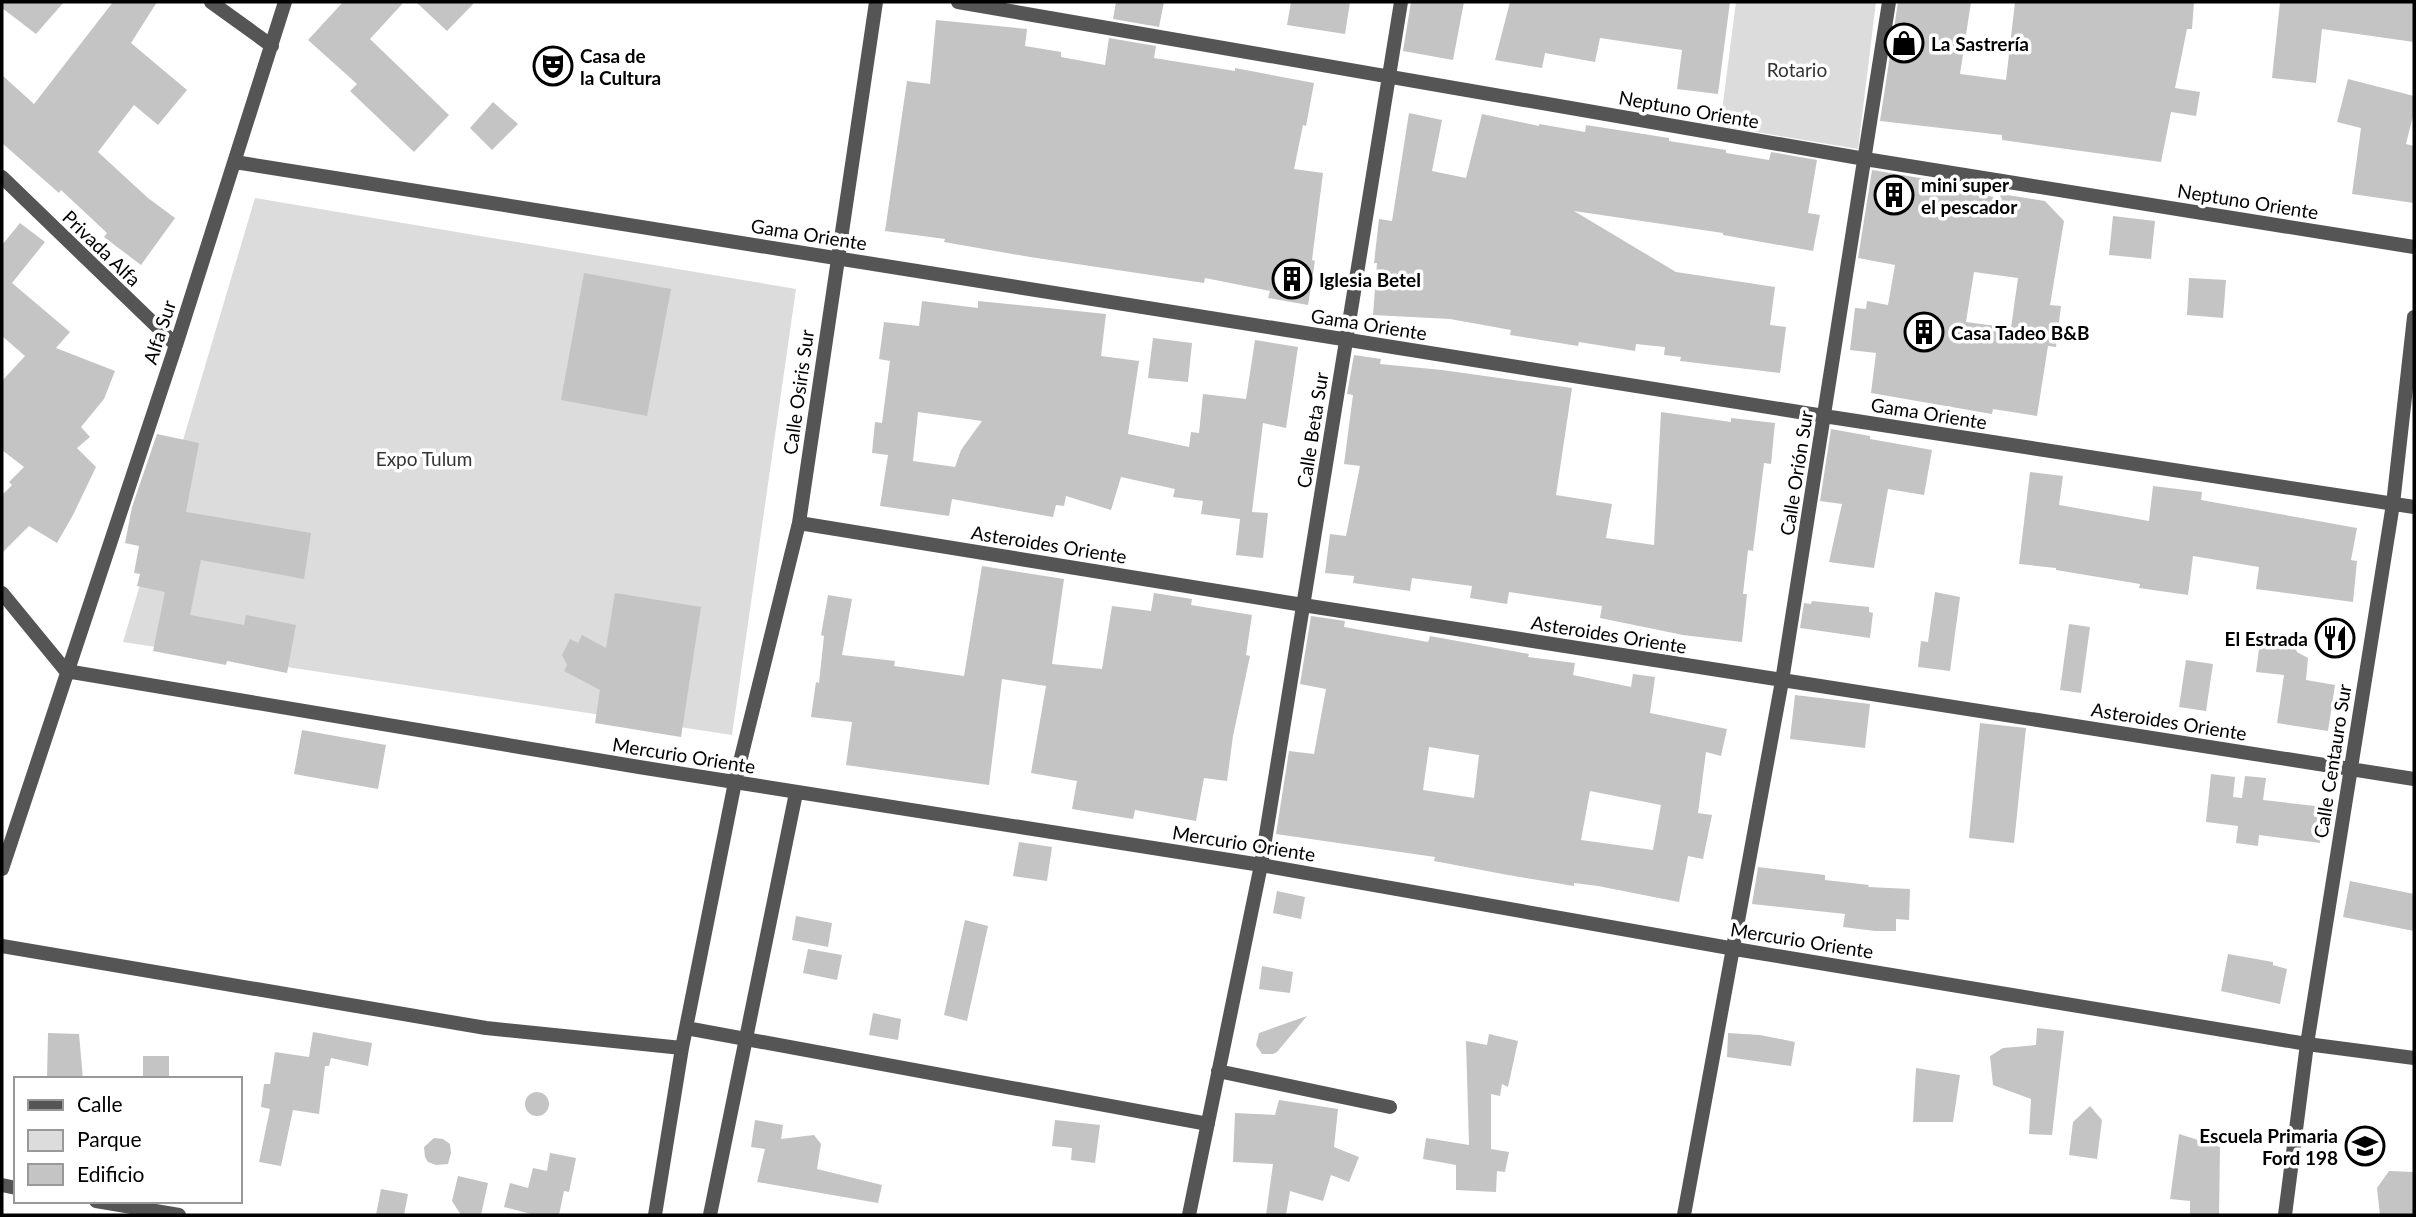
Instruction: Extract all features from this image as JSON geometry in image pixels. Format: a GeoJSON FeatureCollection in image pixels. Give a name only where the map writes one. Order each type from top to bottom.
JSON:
{"type":"FeatureCollection","features":[{"type":"Feature","properties":{"kind":"street"},"geometry":{"type":"LineString","coordinates":[[211,2],[272,46]]}},
{"type":"Feature","properties":{"kind":"street","name":"Alfa Sur"},"geometry":{"type":"LineString","coordinates":[[2,869],[176,345],[285,2]]}},
{"type":"Feature","properties":{"kind":"street","name":"Calle Osiris Sur"},"geometry":{"type":"LineString","coordinates":[[655,1215],[682,1048],[735,782],[799,523],[876,2]]}},
{"type":"Feature","properties":{"kind":"street","name":"Neptuno Oriente"},"geometry":{"type":"LineString","coordinates":[[958,2],[1865,159],[2414,247]]}},
{"type":"Feature","properties":{"kind":"street","name":"Calle Beta Sur"},"geometry":{"type":"LineString","coordinates":[[1189,1215],[1261,865],[1401,2]]}},
{"type":"Feature","properties":{"kind":"street","name":"Calle Orión Sur"},"geometry":{"type":"LineString","coordinates":[[1684,1215],[1735,949],[1782,681],[1889,2]]}},
{"type":"Feature","properties":{"kind":"street","name":"Gama Oriente"},"geometry":{"type":"LineString","coordinates":[[235,162],[1824,416],[2414,507]]}},
{"type":"Feature","properties":{"kind":"street","name":"Privada Alfa"},"geometry":{"type":"LineString","coordinates":[[2,177],[176,345]]}},
{"type":"Feature","properties":{"kind":"street","name":"Calle Centauro Sur"},"geometry":{"type":"LineString","coordinates":[[2285,1215],[2307,1044],[2393,504],[2414,317]]}},
{"type":"Feature","properties":{"kind":"street","name":"Asteroides Oriente"},"geometry":{"type":"LineString","coordinates":[[799,523],[1782,681],[2414,779]]}},
{"type":"Feature","properties":{"kind":"street"},"geometry":{"type":"LineString","coordinates":[[2,593],[66,671]]}},
{"type":"Feature","properties":{"kind":"street","name":"Mercurio Oriente"},"geometry":{"type":"LineString","coordinates":[[66,671],[796,793],[1261,865],[1735,949],[2307,1044],[2414,1058]]}},
{"type":"Feature","properties":{"kind":"street"},"geometry":{"type":"LineString","coordinates":[[710,1215],[796,793]]}},
{"type":"Feature","properties":{"kind":"street"},"geometry":{"type":"LineString","coordinates":[[2,946],[486,1028],[682,1048]]}},
{"type":"Feature","properties":{"kind":"street"},"geometry":{"type":"LineString","coordinates":[[686,1028],[1208,1124]]}},
{"type":"Feature","properties":{"kind":"street"},"geometry":{"type":"LineString","coordinates":[[1218,1070],[1390,1107]]}},
{"type":"Feature","properties":{"kind":"street"},"geometry":{"type":"LineString","coordinates":[[108,1203],[179,1215]]}},
{"type":"Feature","properties":{"kind":"green space","name":"Rotario"},"geometry":{"type":"Polygon","coordinates":[[[1736,2],[1876,2],[1858,149],[1720,126],[1736,2]]]}},
{"type":"Feature","properties":{"kind":"green space","name":"Expo Tulum"},"geometry":{"type":"Polygon","coordinates":[[[255,198],[796,289],[732,735],[123,642],[255,198]]]}},
{"type":"Feature","properties":{"kind":"building"},"geometry":{"type":"Polygon","coordinates":[[[2,2],[64,2],[36,34],[2,8],[2,2]]]}},
{"type":"Feature","properties":{"kind":"building"},"geometry":{"type":"Polygon","coordinates":[[[113,2],[157,2],[131,43],[187,90],[158,125],[134,105],[98,152],[148,198],[175,218],[141,265],[104,237],[107,233],[61,190],[59,193],[2,143],[2,75],[34,104],[113,2]]]}},
{"type":"Feature","properties":{"kind":"building"},"geometry":{"type":"Polygon","coordinates":[[[343,2],[404,2],[370,39],[449,115],[414,152],[350,91],[357,84],[308,40],[343,2]]]}},
{"type":"Feature","properties":{"kind":"building"},"geometry":{"type":"Polygon","coordinates":[[[416,2],[475,2],[447,31],[416,2]]]}},
{"type":"Feature","properties":{"kind":"building"},"geometry":{"type":"Polygon","coordinates":[[[1116,2],[1164,2],[1159,27],[1113,19],[1116,2]]]}},
{"type":"Feature","properties":{"kind":"building"},"geometry":{"type":"Polygon","coordinates":[[[1291,2],[1350,2],[1345,34],[1287,25],[1291,2]]]}},
{"type":"Feature","properties":{"kind":"building"},"geometry":{"type":"Polygon","coordinates":[[[1411,2],[1464,2],[1453,60],[1403,51],[1411,2]]]}},
{"type":"Feature","properties":{"kind":"building"},"geometry":{"type":"Polygon","coordinates":[[[1510,2],[1730,2],[1718,94],[1677,89],[1682,50],[1600,38],[1595,62],[1545,53],[1542,68],[1495,60],[1510,2]]]}},
{"type":"Feature","properties":{"kind":"building"},"geometry":{"type":"Polygon","coordinates":[[[1898,2],[1971,2],[1960,74],[2006,80],[2015,2],[2194,2],[2192,29],[2187,29],[2175,88],[2200,92],[2196,116],[2171,112],[2161,162],[2002,140],[2002,135],[1880,121],[1898,2]]]}},
{"type":"Feature","properties":{"kind":"building"},"geometry":{"type":"Polygon","coordinates":[[[2280,2],[2414,2],[2414,42],[2322,29],[2316,83],[2272,78],[2280,2]]]}},
{"type":"Feature","properties":{"kind":"building"},"geometry":{"type":"Polygon","coordinates":[[[936,20],[1027,29],[1025,46],[1061,52],[1061,57],[1105,65],[1109,38],[1156,46],[1154,58],[1235,71],[1235,68],[1314,83],[1294,169],[1323,173],[1308,305],[1268,298],[1270,291],[1205,278],[1204,283],[1030,257],[944,242],[945,239],[885,231],[907,81],[930,84],[936,20]]]}},
{"type":"Feature","properties":{"kind":"building"},"geometry":{"type":"Polygon","coordinates":[[[2348,79],[2414,96],[2414,112],[2406,144],[2414,146],[2414,203],[2352,194],[2361,128],[2337,122],[2348,79]]]}},
{"type":"Feature","properties":{"kind":"building"},"geometry":{"type":"Polygon","coordinates":[[[493,102],[518,124],[492,150],[470,128],[493,102]]]}},
{"type":"Feature","properties":{"kind":"building"},"geometry":{"type":"Polygon","coordinates":[[[1409,113],[1442,120],[1432,171],[1466,178],[1482,114],[1585,132],[1586,125],[1669,138],[1669,141],[1769,160],[1771,152],[1817,160],[1808,213],[1820,215],[1813,251],[1723,233],[1574,211],[1676,272],[1775,287],[1770,325],[1786,327],[1780,373],[1680,361],[1681,357],[1664,355],[1665,347],[1636,344],[1635,351],[1579,342],[1578,346],[1510,335],[1511,330],[1450,319],[1373,315],[1377,263],[1374,263],[1379,219],[1392,221],[1409,113]]]}},
{"type":"Feature","properties":{"kind":"building"},"geometry":{"type":"Polygon","coordinates":[[[1872,170],[1926,179],[1925,185],[2000,198],[2001,194],[2045,201],[2064,221],[2050,305],[2061,306],[2056,347],[2048,346],[2037,416],[1993,409],[1992,414],[1871,393],[1876,353],[1850,350],[1855,308],[1866,309],[1867,301],[1888,305],[1895,265],[1858,258],[1872,170]],[[1974,272],[1966,322],[2011,328],[2018,278],[1974,272]]]}},
{"type":"Feature","properties":{"kind":"building"},"geometry":{"type":"Polygon","coordinates":[[[2113,216],[2155,221],[2151,259],[2109,255],[2113,216]]]}},
{"type":"Feature","properties":{"kind":"building"},"geometry":{"type":"Polygon","coordinates":[[[20,223],[45,242],[12,283],[70,332],[56,348],[115,371],[104,399],[81,427],[90,437],[77,448],[96,467],[57,543],[29,526],[2,553],[2,495],[12,485],[9,482],[24,467],[2,450],[2,381],[25,356],[2,336],[2,245],[20,223]]]}},
{"type":"Feature","properties":{"kind":"building"},"geometry":{"type":"Polygon","coordinates":[[[584,273],[671,289],[647,416],[561,400],[584,273]]]}},
{"type":"Feature","properties":{"kind":"building"},"geometry":{"type":"Polygon","coordinates":[[[2189,278],[2226,280],[2223,318],[2187,315],[2189,278]]]}},
{"type":"Feature","properties":{"kind":"building"},"geometry":{"type":"Polygon","coordinates":[[[922,301],[978,308],[978,301],[1106,314],[1101,356],[1139,361],[1128,434],[1189,447],[1191,432],[1199,433],[1203,394],[1246,399],[1255,340],[1298,347],[1286,428],[1263,423],[1252,512],[1268,513],[1263,558],[1236,555],[1240,519],[1201,514],[1203,501],[1173,497],[1175,489],[1121,477],[1111,510],[1066,496],[1064,506],[1056,505],[1053,517],[952,499],[949,516],[880,506],[888,455],[872,453],[875,422],[882,423],[890,361],[879,359],[884,322],[919,326],[922,301]],[[918,412],[913,461],[955,467],[961,450],[982,421],[918,412]]]}},
{"type":"Feature","properties":{"kind":"building"},"geometry":{"type":"Polygon","coordinates":[[[1153,338],[1192,343],[1188,382],[1148,378],[1153,338]]]}},
{"type":"Feature","properties":{"kind":"building"},"geometry":{"type":"Polygon","coordinates":[[[1354,355],[1381,359],[1380,364],[1572,388],[1556,495],[1612,504],[1606,538],[1654,545],[1661,412],[1731,422],[1731,418],[1775,423],[1771,464],[1764,463],[1753,551],[1748,550],[1743,594],[1747,594],[1742,642],[1683,635],[1600,618],[1602,606],[1509,592],[1507,604],[1470,598],[1472,586],[1412,578],[1410,591],[1353,583],[1354,576],[1325,573],[1330,534],[1346,536],[1360,466],[1344,464],[1353,395],[1347,394],[1354,355]]]}},
{"type":"Feature","properties":{"kind":"building"},"geometry":{"type":"Polygon","coordinates":[[[1831,429],[1932,450],[1924,495],[1888,489],[1874,568],[1829,562],[1842,504],[1820,501],[1831,429]]]}},
{"type":"Feature","properties":{"kind":"building"},"geometry":{"type":"Polygon","coordinates":[[[157,434],[199,443],[186,512],[311,533],[304,579],[201,560],[190,615],[244,625],[246,615],[296,625],[287,673],[227,661],[226,665],[153,651],[165,592],[137,586],[140,574],[134,573],[139,546],[125,543],[132,507],[157,434]]]}},
{"type":"Feature","properties":{"kind":"building"},"geometry":{"type":"Polygon","coordinates":[[[2030,472],[2063,476],[2059,505],[2149,521],[2153,486],[2202,492],[2201,500],[2357,528],[2351,560],[2357,561],[2353,602],[2256,589],[2259,567],[2193,556],[2188,595],[2139,588],[2140,584],[2056,568],[2019,564],[2030,472]]]}},
{"type":"Feature","properties":{"kind":"building"},"geometry":{"type":"Polygon","coordinates":[[[982,566],[1064,579],[1052,664],[1102,669],[1112,606],[1151,611],[1154,593],[1192,599],[1191,605],[1252,615],[1246,655],[1250,656],[1233,736],[1227,781],[1204,778],[1196,821],[1135,810],[1133,819],[1072,809],[1077,781],[1031,773],[1046,686],[1002,679],[989,785],[846,765],[852,722],[811,717],[816,682],[819,683],[824,636],[821,635],[828,595],[852,599],[842,655],[895,661],[894,666],[964,676],[982,566]]]}},
{"type":"Feature","properties":{"kind":"building"},"geometry":{"type":"Polygon","coordinates":[[[1935,592],[1960,597],[1950,671],[1918,667],[1921,641],[1928,642],[1935,592]]]}},
{"type":"Feature","properties":{"kind":"building"},"geometry":{"type":"Polygon","coordinates":[[[615,593],[701,607],[681,737],[595,723],[600,690],[564,671],[567,665],[562,655],[570,639],[578,643],[582,635],[606,648],[615,593]]]}},
{"type":"Feature","properties":{"kind":"building"},"geometry":{"type":"Polygon","coordinates":[[[1812,601],[1869,607],[1869,612],[1873,613],[1870,638],[1800,628],[1804,603],[1811,604],[1812,601]]]}},
{"type":"Feature","properties":{"kind":"building"},"geometry":{"type":"Polygon","coordinates":[[[1311,616],[1345,621],[1344,627],[1428,642],[1430,636],[1529,654],[1528,657],[1575,663],[1573,675],[1631,687],[1633,674],[1655,677],[1650,713],[1727,729],[1721,756],[1706,752],[1698,813],[1712,815],[1703,859],[1688,856],[1679,902],[1598,886],[1574,883],[1574,886],[1508,875],[1434,861],[1435,857],[1276,834],[1289,751],[1314,754],[1326,689],[1300,684],[1311,616]],[[1429,747],[1423,790],[1474,798],[1479,755],[1429,747]],[[1590,791],[1581,840],[1653,850],[1661,805],[1590,791]]]}},
{"type":"Feature","properties":{"kind":"building"},"geometry":{"type":"Polygon","coordinates":[[[2069,624],[2090,627],[2081,693],[2060,690],[2069,624]]]}},
{"type":"Feature","properties":{"kind":"building"},"geometry":{"type":"Polygon","coordinates":[[[2261,633],[2291,637],[2297,652],[2308,658],[2306,680],[2335,685],[2328,731],[2277,723],[2284,675],[2256,672],[2261,633]]]}},
{"type":"Feature","properties":{"kind":"building"},"geometry":{"type":"Polygon","coordinates":[[[2186,660],[2213,664],[2206,711],[2179,707],[2186,660]]]}},
{"type":"Feature","properties":{"kind":"building"},"geometry":{"type":"Polygon","coordinates":[[[1795,695],[1870,704],[1865,748],[1790,739],[1795,695]]]}},
{"type":"Feature","properties":{"kind":"building"},"geometry":{"type":"Polygon","coordinates":[[[1980,723],[2026,728],[2014,843],[1969,838],[1980,723]]]}},
{"type":"Feature","properties":{"kind":"building"},"geometry":{"type":"Polygon","coordinates":[[[302,730],[386,745],[378,789],[294,774],[302,730]]]}},
{"type":"Feature","properties":{"kind":"building"},"geometry":{"type":"Polygon","coordinates":[[[2211,774],[2235,777],[2233,797],[2242,798],[2245,776],[2266,778],[2263,800],[2324,807],[2320,843],[2259,835],[2258,846],[2236,843],[2238,826],[2206,822],[2211,774]]]}},
{"type":"Feature","properties":{"kind":"building"},"geometry":{"type":"Polygon","coordinates":[[[1019,842],[1052,847],[1047,881],[1013,876],[1019,842]]]}},
{"type":"Feature","properties":{"kind":"building"},"geometry":{"type":"Polygon","coordinates":[[[1758,867],[1825,875],[1825,880],[1869,885],[1868,887],[1910,889],[1909,920],[1896,919],[1896,931],[1875,931],[1843,927],[1845,914],[1752,904],[1758,867]]]}},
{"type":"Feature","properties":{"kind":"building"},"geometry":{"type":"Polygon","coordinates":[[[2350,881],[2414,894],[2414,931],[2343,917],[2350,881]]]}},
{"type":"Feature","properties":{"kind":"building"},"geometry":{"type":"Polygon","coordinates":[[[1277,891],[1305,897],[1301,919],[1273,913],[1277,891]]]}},
{"type":"Feature","properties":{"kind":"building"},"geometry":{"type":"Polygon","coordinates":[[[796,916],[832,923],[828,947],[792,940],[796,916]]]}},
{"type":"Feature","properties":{"kind":"building"},"geometry":{"type":"Polygon","coordinates":[[[965,920],[988,926],[967,1021],[944,1015],[965,920]]]}},
{"type":"Feature","properties":{"kind":"building"},"geometry":{"type":"Polygon","coordinates":[[[808,949],[842,955],[837,980],[803,973],[808,949]]]}},
{"type":"Feature","properties":{"kind":"building"},"geometry":{"type":"Polygon","coordinates":[[[2228,954],[2273,962],[2273,965],[2287,969],[2280,1004],[2221,991],[2228,954]]]}},
{"type":"Feature","properties":{"kind":"building"},"geometry":{"type":"Polygon","coordinates":[[[1262,966],[1293,972],[1290,993],[1259,989],[1262,966]]]}},
{"type":"Feature","properties":{"kind":"building"},"geometry":{"type":"Polygon","coordinates":[[[873,1013],[901,1019],[898,1040],[869,1035],[873,1013]]]}},
{"type":"Feature","properties":{"kind":"building"},"geometry":{"type":"Polygon","coordinates":[[[1307,1016],[1277,1052],[1262,1054],[1256,1045],[1259,1033],[1307,1016]]]}},
{"type":"Feature","properties":{"kind":"building"},"geometry":{"type":"Polygon","coordinates":[[[2037,1028],[2064,1031],[2052,1135],[2029,1134],[2031,1099],[1993,1085],[1990,1056],[2003,1048],[2036,1045],[2037,1028]]]}},
{"type":"Feature","properties":{"kind":"building"},"geometry":{"type":"Polygon","coordinates":[[[313,1032],[372,1043],[368,1066],[331,1058],[329,1066],[325,1066],[319,1114],[293,1110],[281,1166],[259,1162],[270,1109],[261,1107],[264,1084],[270,1084],[275,1052],[309,1057],[313,1032]]]}},
{"type":"Feature","properties":{"kind":"building"},"geometry":{"type":"Polygon","coordinates":[[[48,1033],[79,1034],[83,1077],[47,1077],[48,1033]]]}},
{"type":"Feature","properties":{"kind":"building"},"geometry":{"type":"Polygon","coordinates":[[[1728,1033],[1760,1035],[1795,1042],[1791,1066],[1727,1057],[1728,1033]]]}},
{"type":"Feature","properties":{"kind":"building"},"geometry":{"type":"Polygon","coordinates":[[[1489,1034],[1518,1041],[1508,1087],[1502,1084],[1500,1096],[1491,1094],[1491,1149],[1509,1152],[1505,1172],[1497,1171],[1496,1192],[1456,1190],[1456,1165],[1423,1159],[1426,1138],[1469,1145],[1466,1041],[1487,1045],[1489,1034]]]}},
{"type":"Feature","properties":{"kind":"building"},"geometry":{"type":"Polygon","coordinates":[[[143,1056],[169,1056],[169,1077],[143,1077],[143,1056]]]}},
{"type":"Feature","properties":{"kind":"building"},"geometry":{"type":"Polygon","coordinates":[[[1916,1068],[1960,1075],[1953,1122],[1913,1122],[1916,1068]]]}},
{"type":"Feature","properties":{"kind":"building"},"geometry":{"type":"Polygon","coordinates":[[[537,1092],[548,1099],[549,1104],[542,1115],[537,1116],[526,1109],[525,1104],[532,1093],[537,1092]]]}},
{"type":"Feature","properties":{"kind":"building"},"geometry":{"type":"Polygon","coordinates":[[[1279,1100],[1338,1109],[1334,1147],[1359,1157],[1349,1182],[1331,1175],[1323,1201],[1290,1191],[1286,1215],[1266,1215],[1273,1164],[1233,1162],[1235,1113],[1275,1115],[1279,1100]]]}},
{"type":"Feature","properties":{"kind":"building"},"geometry":{"type":"Polygon","coordinates":[[[2090,1106],[2102,1120],[2097,1159],[2069,1155],[2073,1122],[2090,1106]]]}},
{"type":"Feature","properties":{"kind":"building"},"geometry":{"type":"Polygon","coordinates":[[[755,1120],[783,1125],[781,1139],[814,1135],[821,1144],[817,1169],[882,1185],[878,1203],[757,1182],[765,1149],[751,1147],[755,1120]]]}},
{"type":"Feature","properties":{"kind":"building"},"geometry":{"type":"Polygon","coordinates":[[[1055,1120],[1100,1125],[1095,1163],[1071,1160],[1072,1148],[1052,1146],[1055,1120]]]}},
{"type":"Feature","properties":{"kind":"building"},"geometry":{"type":"Polygon","coordinates":[[[2179,1134],[2220,1147],[2219,1215],[2190,1215],[2190,1201],[2170,1199],[2179,1134]]]}},
{"type":"Feature","properties":{"kind":"building"},"geometry":{"type":"Polygon","coordinates":[[[434,1138],[443,1139],[450,1144],[448,1164],[436,1165],[428,1162],[425,1157],[424,1147],[434,1138]]]}},
{"type":"Feature","properties":{"kind":"building"},"geometry":{"type":"Polygon","coordinates":[[[550,1153],[576,1158],[569,1192],[564,1191],[559,1215],[535,1215],[504,1207],[510,1183],[528,1188],[533,1168],[547,1171],[550,1153]]]}},
{"type":"Feature","properties":{"kind":"building"},"geometry":{"type":"Polygon","coordinates":[[[2389,1171],[2414,1172],[2414,1215],[2380,1215],[2377,1188],[2389,1171]]]}},
{"type":"Feature","properties":{"kind":"building"},"geometry":{"type":"Polygon","coordinates":[[[458,1176],[488,1183],[481,1215],[461,1215],[452,1201],[458,1176]]]}},
{"type":"Feature","properties":{"kind":"building"},"geometry":{"type":"Polygon","coordinates":[[[381,1189],[408,1194],[404,1215],[376,1215],[381,1189]]]}},
{"type":"Feature","properties":{"kind":"place","name":"La Sastrería"},"geometry":{"type":"Point","coordinates":[1904,43]}},
{"type":"Feature","properties":{"kind":"place","name":"Casa de la Cultura"},"geometry":{"type":"Point","coordinates":[553,66]}},
{"type":"Feature","properties":{"kind":"place","name":"mini super el pescador"},"geometry":{"type":"Point","coordinates":[1894,195]}},
{"type":"Feature","properties":{"kind":"place","name":"Iglesia Betel"},"geometry":{"type":"Point","coordinates":[1292,279]}},
{"type":"Feature","properties":{"kind":"place","name":"Casa Tadeo B&B"},"geometry":{"type":"Point","coordinates":[1924,332]}},
{"type":"Feature","properties":{"kind":"place","name":"El Estrada"},"geometry":{"type":"Point","coordinates":[2335,638]}},
{"type":"Feature","properties":{"kind":"place","name":"Escuela Primaria Ford 198"},"geometry":{"type":"Point","coordinates":[2365,1146]}}]}
